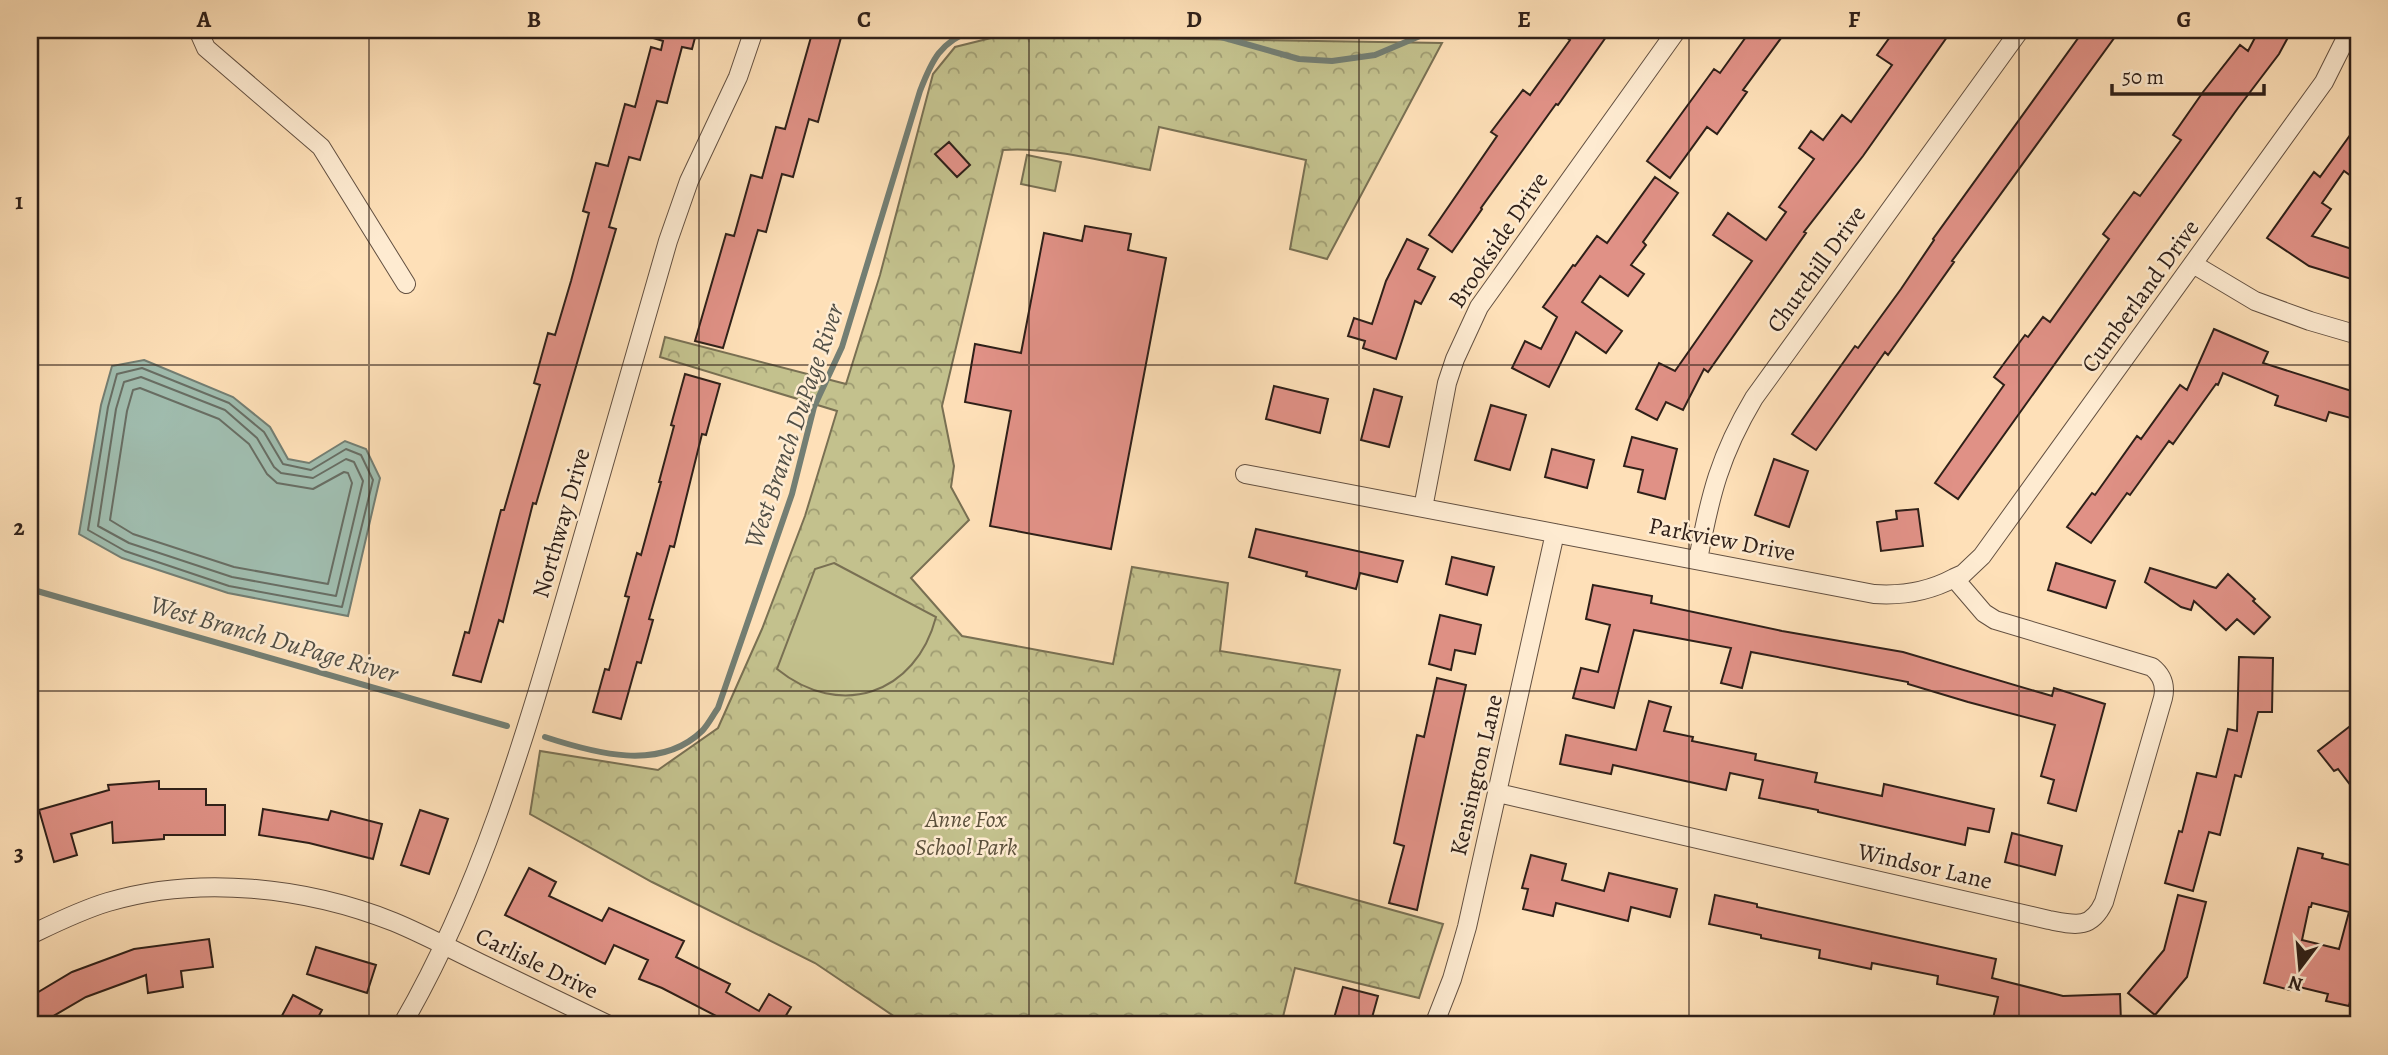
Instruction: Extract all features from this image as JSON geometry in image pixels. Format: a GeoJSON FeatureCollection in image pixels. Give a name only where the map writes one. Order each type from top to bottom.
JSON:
{"type":"FeatureCollection","features":[{"type":"Feature","properties":{"kind":"street"},"geometry":{"type":"LineString","coordinates":[[198,30],[206,48],[321,147],[406,284]]}},
{"type":"Feature","properties":{"kind":"street","name":"Northway Drive"},"geometry":{"type":"LineString","coordinates":[[402,1025],[444,944],[514,769],[680,206],[689,181],[734,87],[754,30]]}},
{"type":"Feature","properties":{"kind":"street","name":"Brookside Drive"},"geometry":{"type":"LineString","coordinates":[[1423,508],[1447,383],[1479,307],[1677,30]]}},
{"type":"Feature","properties":{"kind":"street","name":"Churchill Drive"},"geometry":{"type":"LineString","coordinates":[[1698,560],[1707,510],[1721,462],[1737,426],[1754,398],[2020,30]]}},
{"type":"Feature","properties":{"kind":"street","name":"Cumberland Drive"},"geometry":{"type":"LineString","coordinates":[[1954,578],[1963,574],[1982,556],[2324,82],[2350,30]]}},
{"type":"Feature","properties":{"kind":"street"},"geometry":{"type":"LineString","coordinates":[[2193,264],[2255,301],[2358,335]]}},
{"type":"Feature","properties":{"kind":"street","name":"Parkview Drive"},"geometry":{"type":"LineString","coordinates":[[1245,474],[1874,594],[1913,593],[1941,585],[1954,578]]}},
{"type":"Feature","properties":{"kind":"street","name":"Kensington Lane"},"geometry":{"type":"LineString","coordinates":[[1434,1025],[1460,954],[1555,533]]}},
{"type":"Feature","properties":{"kind":"street","name":"Windsor Lane"},"geometry":{"type":"LineString","coordinates":[[1498,793],[2049,920],[2083,924],[2096,917],[2104,902],[2163,698],[2162,678],[2152,667],[1994,620],[1984,613],[1954,578]]}},
{"type":"Feature","properties":{"kind":"street","name":"Carlisle Drive"},"geometry":{"type":"LineString","coordinates":[[30,936],[57,922],[121,899],[172,891],[236,888],[277,892],[359,910],[393,921],[609,1025]]}},
{"type":"Feature","properties":{"kind":"green space","name":"Anne Fox School Park"},"geometry":{"type":"Polygon","coordinates":[[[999,36],[1442,43],[1327,259],[1290,249],[1306,160],[1159,127],[1150,170],[1057,152],[1003,150],[942,406],[954,466],[951,487],[969,520],[911,578],[962,636],[1113,664],[1132,567],[1228,583],[1220,651],[1340,670],[1295,883],[1443,924],[1419,998],[1295,968],[1281,1025],[907,1025],[815,963],[652,882],[530,814],[540,751],[658,770],[718,728],[762,629],[805,516],[837,411],[660,357],[665,337],[846,384],[880,275],[933,74],[955,47],[999,36]]]}},
{"type":"Feature","properties":{"kind":"green space"},"geometry":{"type":"Polygon","coordinates":[[[1027,155],[1061,162],[1055,191],[1021,184],[1027,155]]]}},
{"type":"Feature","properties":{"kind":"green space"},"geometry":{"type":"Polygon","coordinates":[[[834,563],[936,617],[926,643],[912,665],[894,681],[873,691],[850,695],[826,693],[801,685],[777,669],[815,569],[834,563]]]}},
{"type":"Feature","properties":{"kind":"water"},"geometry":{"type":"Polygon","coordinates":[[[144,360],[233,397],[270,427],[288,459],[309,463],[345,441],[366,449],[380,478],[348,616],[228,593],[122,558],[79,534],[101,405],[112,366],[144,360]]]}},
{"type":"Feature","properties":{"kind":"building"},"geometry":{"type":"Polygon","coordinates":[[[640,30],[697,30],[692,49],[682,47],[667,103],[657,101],[640,160],[629,157],[609,227],[616,229],[536,504],[533,503],[503,622],[499,620],[481,682],[453,675],[465,632],[469,633],[501,510],[504,510],[540,385],[534,383],[548,333],[555,335],[571,281],[589,213],[583,211],[596,163],[608,166],[625,104],[635,107],[651,47],[661,50],[663,41],[640,34],[640,30]]]}},
{"type":"Feature","properties":{"kind":"building"},"geometry":{"type":"Polygon","coordinates":[[[813,30],[843,30],[818,122],[809,119],[793,177],[782,174],[766,232],[758,230],[723,348],[695,341],[726,234],[734,236],[751,175],[762,178],[776,127],[785,129],[813,30]]]}},
{"type":"Feature","properties":{"kind":"building"},"geometry":{"type":"Polygon","coordinates":[[[1556,30],[1611,30],[1452,252],[1429,235],[1497,136],[1491,132],[1523,90],[1530,95],[1570,40],[1556,30]]]}},
{"type":"Feature","properties":{"kind":"building"},"geometry":{"type":"Polygon","coordinates":[[[1751,30],[1787,30],[1743,90],[1747,92],[1717,134],[1707,127],[1670,178],[1647,161],[1714,69],[1720,73],[1751,30]]]}},
{"type":"Feature","properties":{"kind":"building"},"geometry":{"type":"Polygon","coordinates":[[[1895,30],[1952,30],[1863,156],[1804,232],[1806,233],[1708,372],[1704,369],[1683,410],[1666,402],[1657,420],[1636,409],[1659,363],[1675,371],[1752,261],[1713,235],[1728,213],[1766,240],[1786,212],[1779,207],[1814,159],[1799,148],[1811,131],[1823,140],[1842,115],[1851,122],[1892,65],[1877,55],[1895,30]]]}},
{"type":"Feature","properties":{"kind":"building"},"geometry":{"type":"Polygon","coordinates":[[[2084,30],[2120,30],[1952,261],[1954,262],[1888,355],[1885,352],[1816,450],[1792,434],[1855,346],[1858,348],[1901,289],[1933,239],[2084,30]]]}},
{"type":"Feature","properties":{"kind":"building"},"geometry":{"type":"Polygon","coordinates":[[[2259,30],[2292,30],[2279,54],[1958,499],[1935,483],[2004,385],[1994,377],[2025,335],[2028,337],[2043,317],[2050,322],[2109,239],[2103,234],[2134,192],[2140,196],[2181,140],[2173,135],[2203,92],[2240,45],[2248,51],[2259,30]]]}},
{"type":"Feature","properties":{"kind":"building"},"geometry":{"type":"Polygon","coordinates":[[[2358,124],[2358,181],[2344,171],[2322,203],[2331,209],[2312,236],[2358,251],[2358,281],[2309,266],[2267,238],[2314,172],[2320,177],[2358,124]]]}},
{"type":"Feature","properties":{"kind":"building"},"geometry":{"type":"Polygon","coordinates":[[[949,142],[970,165],[957,177],[935,154],[949,142]]]}},
{"type":"Feature","properties":{"kind":"building"},"geometry":{"type":"Polygon","coordinates":[[[1655,177],[1678,193],[1643,242],[1646,245],[1631,265],[1644,274],[1628,296],[1600,276],[1582,302],[1622,331],[1606,353],[1576,332],[1549,387],[1512,368],[1525,341],[1541,349],[1557,317],[1543,307],[1573,265],[1575,266],[1597,236],[1607,243],[1655,177]]]}},
{"type":"Feature","properties":{"kind":"building"},"geometry":{"type":"Polygon","coordinates":[[[1085,226],[1131,234],[1128,250],[1166,258],[1111,549],[990,526],[1011,411],[965,402],[975,344],[1021,353],[1044,233],[1082,241],[1085,226]]]}},
{"type":"Feature","properties":{"kind":"building"},"geometry":{"type":"Polygon","coordinates":[[[1407,239],[1428,249],[1418,269],[1435,277],[1421,304],[1415,301],[1396,359],[1363,348],[1365,341],[1348,336],[1354,318],[1372,324],[1386,281],[1407,239]]]}},
{"type":"Feature","properties":{"kind":"building"},"geometry":{"type":"Polygon","coordinates":[[[2214,329],[2268,352],[2263,363],[2358,393],[2358,420],[2329,412],[2326,421],[2275,405],[2278,396],[2223,373],[2218,385],[2216,384],[2173,444],[2169,441],[2091,543],[2067,527],[2092,493],[2095,495],[2137,436],[2141,439],[2180,385],[2187,390],[2214,329]]]}},
{"type":"Feature","properties":{"kind":"building"},"geometry":{"type":"Polygon","coordinates":[[[685,374],[720,384],[706,435],[702,434],[674,547],[670,546],[649,619],[653,620],[641,663],[637,662],[621,719],[593,712],[605,669],[609,670],[629,597],[625,596],[637,553],[641,555],[661,482],[674,426],[671,425],[685,374]]]}},
{"type":"Feature","properties":{"kind":"building"},"geometry":{"type":"Polygon","coordinates":[[[1274,386],[1328,399],[1320,433],[1266,419],[1274,386]]]}},
{"type":"Feature","properties":{"kind":"building"},"geometry":{"type":"Polygon","coordinates":[[[1374,389],[1402,397],[1389,447],[1361,440],[1374,389]]]}},
{"type":"Feature","properties":{"kind":"building"},"geometry":{"type":"Polygon","coordinates":[[[1491,405],[1526,415],[1510,470],[1475,460],[1491,405]]]}},
{"type":"Feature","properties":{"kind":"building"},"geometry":{"type":"Polygon","coordinates":[[[1632,437],[1677,449],[1665,499],[1638,492],[1643,470],[1624,466],[1632,437]]]}},
{"type":"Feature","properties":{"kind":"building"},"geometry":{"type":"Polygon","coordinates":[[[1552,449],[1594,460],[1587,488],[1545,477],[1552,449]]]}},
{"type":"Feature","properties":{"kind":"building"},"geometry":{"type":"Polygon","coordinates":[[[1774,459],[1808,471],[1789,527],[1755,515],[1774,459]]]}},
{"type":"Feature","properties":{"kind":"building"},"geometry":{"type":"Polygon","coordinates":[[[1918,509],[1923,546],[1881,551],[1877,522],[1897,519],[1896,511],[1918,509]]]}},
{"type":"Feature","properties":{"kind":"building"},"geometry":{"type":"Polygon","coordinates":[[[1256,529],[1403,561],[1397,582],[1360,573],[1356,589],[1306,576],[1307,572],[1249,557],[1256,529]]]}},
{"type":"Feature","properties":{"kind":"building"},"geometry":{"type":"Polygon","coordinates":[[[1452,557],[1494,567],[1487,595],[1446,584],[1452,557]]]}},
{"type":"Feature","properties":{"kind":"building"},"geometry":{"type":"Polygon","coordinates":[[[2056,563],[2115,581],[2106,608],[2048,590],[2056,563]]]}},
{"type":"Feature","properties":{"kind":"building"},"geometry":{"type":"Polygon","coordinates":[[[2150,568],[2216,588],[2228,574],[2270,617],[2254,634],[2237,619],[2226,630],[2194,601],[2191,610],[2181,607],[2145,582],[2150,568]]]}},
{"type":"Feature","properties":{"kind":"building"},"geometry":{"type":"Polygon","coordinates":[[[1593,585],[1652,596],[1651,603],[1782,631],[1903,652],[2052,696],[2054,688],[2105,704],[2076,811],[2048,803],[2054,780],[2041,776],[2055,725],[1968,702],[1908,682],[1751,652],[1742,688],[1721,683],[1731,648],[1634,630],[1614,708],[1573,698],[1581,668],[1598,672],[1610,625],[1586,619],[1593,585]]]}},
{"type":"Feature","properties":{"kind":"building"},"geometry":{"type":"Polygon","coordinates":[[[1440,615],[1481,625],[1475,654],[1455,650],[1451,670],[1429,664],[1440,615]]]}},
{"type":"Feature","properties":{"kind":"building"},"geometry":{"type":"Polygon","coordinates":[[[2239,657],[2273,658],[2272,712],[2258,712],[2241,777],[2235,775],[2220,835],[2209,832],[2193,891],[2165,883],[2197,773],[2216,777],[2228,729],[2237,731],[2239,657]]]}},
{"type":"Feature","properties":{"kind":"building"},"geometry":{"type":"Polygon","coordinates":[[[1437,678],[1466,685],[1417,910],[1389,903],[1404,846],[1394,843],[1417,735],[1424,737],[1437,678]]]}},
{"type":"Feature","properties":{"kind":"building"},"geometry":{"type":"Polygon","coordinates":[[[1649,701],[1671,707],[1664,731],[1693,737],[1692,741],[1756,754],[1755,760],[1817,773],[1815,782],[1882,796],[1884,784],[1994,809],[1989,832],[1968,828],[1965,845],[1818,812],[1759,798],[1763,780],[1730,773],[1726,790],[1613,765],[1611,774],[1560,764],[1566,735],[1636,750],[1649,701]]]}},
{"type":"Feature","properties":{"kind":"building"},"geometry":{"type":"Polygon","coordinates":[[[2358,720],[2358,795],[2338,769],[2334,771],[2318,751],[2358,720]]]}},
{"type":"Feature","properties":{"kind":"building"},"geometry":{"type":"Polygon","coordinates":[[[159,781],[159,789],[206,789],[206,805],[225,805],[225,835],[164,835],[164,839],[113,843],[112,822],[71,834],[77,855],[54,862],[39,810],[109,790],[108,785],[159,781]]]}},
{"type":"Feature","properties":{"kind":"building"},"geometry":{"type":"Polygon","coordinates":[[[263,809],[328,820],[331,811],[382,824],[373,859],[309,843],[259,835],[263,809]]]}},
{"type":"Feature","properties":{"kind":"building"},"geometry":{"type":"Polygon","coordinates":[[[420,810],[448,819],[429,874],[401,865],[420,810]]]}},
{"type":"Feature","properties":{"kind":"building"},"geometry":{"type":"Polygon","coordinates":[[[2012,833],[2062,846],[2055,875],[2005,862],[2012,833]]]}},
{"type":"Feature","properties":{"kind":"building"},"geometry":{"type":"Polygon","coordinates":[[[2298,848],[2323,854],[2322,858],[2358,867],[2358,969],[2349,1006],[2326,1001],[2328,994],[2291,985],[2290,990],[2264,983],[2298,848]],[[2312,903],[2302,940],[2339,949],[2349,912],[2312,903]]]}},
{"type":"Feature","properties":{"kind":"building"},"geometry":{"type":"Polygon","coordinates":[[[1531,855],[1566,864],[1562,880],[1604,891],[1609,873],[1677,889],[1670,917],[1631,907],[1628,921],[1556,903],[1553,916],[1523,909],[1528,889],[1522,888],[1531,855]]]}},
{"type":"Feature","properties":{"kind":"building"},"geometry":{"type":"Polygon","coordinates":[[[529,868],[556,882],[549,896],[602,921],[609,908],[684,941],[676,957],[730,984],[726,992],[759,1011],[769,994],[791,1007],[781,1024],[784,1025],[719,1025],[722,1019],[639,979],[648,960],[614,945],[605,964],[505,915],[529,868]]]}},
{"type":"Feature","properties":{"kind":"building"},"geometry":{"type":"Polygon","coordinates":[[[1715,895],[1757,904],[1757,907],[1996,959],[1992,978],[2063,996],[2120,994],[2121,1022],[2039,1025],[1992,1023],[1998,997],[1937,984],[1938,976],[1872,963],[1871,969],[1819,958],[1820,950],[1709,924],[1715,895]]]}},
{"type":"Feature","properties":{"kind":"building"},"geometry":{"type":"Polygon","coordinates":[[[2178,895],[2206,902],[2187,977],[2155,1015],[2128,993],[2164,950],[2178,895]]]}},
{"type":"Feature","properties":{"kind":"building"},"geometry":{"type":"Polygon","coordinates":[[[209,939],[213,967],[181,971],[183,987],[148,993],[146,975],[86,997],[38,1025],[30,1013],[30,997],[72,972],[134,949],[209,939]]]}},
{"type":"Feature","properties":{"kind":"building"},"geometry":{"type":"Polygon","coordinates":[[[316,947],[376,965],[367,993],[307,974],[316,947]]]}},
{"type":"Feature","properties":{"kind":"building"},"geometry":{"type":"Polygon","coordinates":[[[1343,987],[1378,996],[1370,1025],[1332,1025],[1343,987]]]}},
{"type":"Feature","properties":{"kind":"building"},"geometry":{"type":"Polygon","coordinates":[[[293,995],[322,1010],[314,1025],[277,1025],[293,995]]]}},
{"type":"Feature","properties":{"kind":"waterway","name":"West Branch DuPage River"},"geometry":{"type":"LineString","coordinates":[[545,737],[605,753],[647,755],[685,744],[702,731],[718,708],[792,494],[814,407],[842,347],[920,91],[933,61],[945,46],[973,30]]}},
{"type":"Feature","properties":{"kind":"waterway","name":"West Branch DuPage River"},"geometry":{"type":"LineString","coordinates":[[1110,30],[1207,33],[1299,59],[1332,61],[1375,55],[1427,33]]}},
{"type":"Feature","properties":{"kind":"waterway","name":"West Branch DuPage River"},"geometry":{"type":"LineString","coordinates":[[30,589],[507,726]]}}]}
